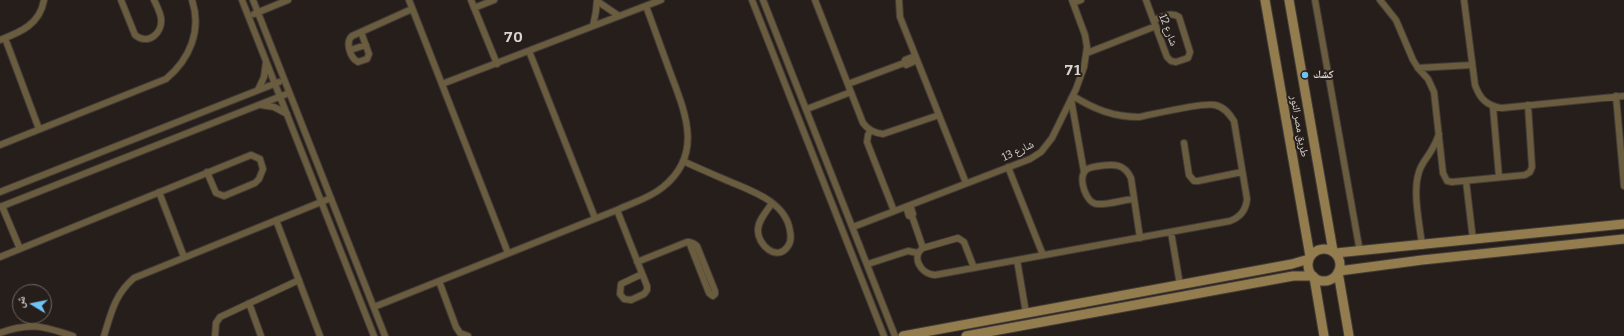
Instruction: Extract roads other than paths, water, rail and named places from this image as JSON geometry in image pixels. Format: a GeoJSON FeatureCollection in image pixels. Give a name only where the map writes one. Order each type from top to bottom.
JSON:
{"type":"FeatureCollection","features":[{"type":"Feature","properties":{"kind":"street"},"geometry":{"type":"LineString","coordinates":[[39,130],[2,39],[32,24],[41,12],[44,0]]}},
{"type":"Feature","properties":{"kind":"street"},"geometry":{"type":"LineString","coordinates":[[121,0],[135,35],[140,39],[145,40],[156,35],[161,24],[160,12],[154,0]]}},
{"type":"Feature","properties":{"kind":"street"},"geometry":{"type":"LineString","coordinates":[[0,145],[166,79],[175,72],[188,54],[195,34],[195,13],[192,0]]}},
{"type":"Feature","properties":{"kind":"street"},"geometry":{"type":"LineString","coordinates":[[374,336],[243,3],[254,0],[385,336]]}},
{"type":"Feature","properties":{"kind":"street"},"geometry":{"type":"LineString","coordinates":[[249,16],[288,0]]}},
{"type":"Feature","properties":{"kind":"street"},"geometry":{"type":"LineString","coordinates":[[409,0],[508,253]]}},
{"type":"Feature","properties":{"kind":"street"},"geometry":{"type":"LineString","coordinates":[[471,0],[497,64]]}},
{"type":"Feature","properties":{"kind":"street"},"geometry":{"type":"LineString","coordinates":[[474,8],[494,0]]}},
{"type":"Feature","properties":{"kind":"street"},"geometry":{"type":"LineString","coordinates":[[442,84],[661,0]]}},
{"type":"Feature","properties":{"kind":"street"},"geometry":{"type":"LineString","coordinates":[[752,0],[884,336]]}},
{"type":"Feature","properties":{"kind":"street"},"geometry":{"type":"LineString","coordinates":[[763,0],[895,336]]}},
{"type":"Feature","properties":{"kind":"street"},"geometry":{"type":"LineString","coordinates":[[815,0],[863,123],[870,131],[876,134],[890,133],[939,115]]}},
{"type":"Feature","properties":{"kind":"street"},"geometry":{"type":"LineString","coordinates":[[899,0],[900,17],[966,183]]}},
{"type":"Feature","properties":{"kind":"street"},"geometry":{"type":"LineString","coordinates":[[1073,2],[1081,0]]}},
{"type":"Feature","properties":{"kind":"street","name":"شارع 12"},"geometry":{"type":"LineString","coordinates":[[1146,0],[1167,57],[1171,61],[1176,62],[1186,59],[1190,54],[1179,17],[1175,14],[1170,14],[1155,23]]}},
{"type":"Feature","properties":{"kind":"street","name":"طريق مصر النور"},"geometry":{"type":"LineString","coordinates":[[1264,0],[1309,258]]}},
{"type":"Feature","properties":{"kind":"street","name":"طريق مصر النور"},"geometry":{"type":"LineString","coordinates":[[1289,0],[1335,252]]}},
{"type":"Feature","properties":{"kind":"street"},"geometry":{"type":"LineString","coordinates":[[1315,0],[1355,252],[1353,268]]}},
{"type":"Feature","properties":{"kind":"street"},"geometry":{"type":"LineString","coordinates":[[1380,0],[1396,20],[1409,51],[1418,68],[1428,79],[1434,92],[1443,174],[1445,179],[1449,182],[1525,175],[1532,170],[1528,105]]}},
{"type":"Feature","properties":{"kind":"street"},"geometry":{"type":"LineString","coordinates":[[1464,0],[1471,65],[1478,94],[1484,102],[1493,107],[1502,108],[1624,96]]}},
{"type":"Feature","properties":{"kind":"street"},"geometry":{"type":"LineString","coordinates":[[593,26],[597,1],[619,16]]}},
{"type":"Feature","properties":{"kind":"street","name":"شارع 13"},"geometry":{"type":"LineString","coordinates":[[853,227],[1035,156],[1045,148],[1052,138],[1072,97],[1084,66],[1087,53],[1085,35],[1073,2]]}},
{"type":"Feature","properties":{"kind":"street"},"geometry":{"type":"LineString","coordinates":[[374,307],[645,198],[663,187],[678,172],[683,161],[688,142],[686,120],[646,6]]}},
{"type":"Feature","properties":{"kind":"street"},"geometry":{"type":"LineString","coordinates":[[361,32],[369,56],[367,59],[360,62],[354,60],[348,44],[348,39],[352,36],[361,32],[412,10]]}},
{"type":"Feature","properties":{"kind":"street"},"geometry":{"type":"LineString","coordinates":[[1087,53],[1155,23]]}},
{"type":"Feature","properties":{"kind":"street"},"geometry":{"type":"LineString","coordinates":[[350,50],[366,45]]}},
{"type":"Feature","properties":{"kind":"street"},"geometry":{"type":"LineString","coordinates":[[529,51],[595,218]]}},
{"type":"Feature","properties":{"kind":"street"},"geometry":{"type":"LineString","coordinates":[[848,84],[904,63],[904,60],[916,58]]}},
{"type":"Feature","properties":{"kind":"street"},"geometry":{"type":"LineString","coordinates":[[258,90],[264,77],[266,61]]}},
{"type":"Feature","properties":{"kind":"street"},"geometry":{"type":"LineString","coordinates":[[1418,68],[1471,65]]}},
{"type":"Feature","properties":{"kind":"street"},"geometry":{"type":"LineString","coordinates":[[0,192],[284,80]]}},
{"type":"Feature","properties":{"kind":"street"},"geometry":{"type":"LineString","coordinates":[[807,109],[851,92]]}},
{"type":"Feature","properties":{"kind":"street"},"geometry":{"type":"LineString","coordinates":[[20,249],[1,206],[289,93]]}},
{"type":"Feature","properties":{"kind":"street"},"geometry":{"type":"LineString","coordinates":[[1616,96],[1623,160],[1624,186]]}},
{"type":"Feature","properties":{"kind":"street"},"geometry":{"type":"LineString","coordinates":[[1072,97],[1084,172],[1082,178],[1086,196],[1092,203],[1100,204],[1134,198]]}},
{"type":"Feature","properties":{"kind":"street"},"geometry":{"type":"LineString","coordinates":[[908,206],[909,216],[912,216],[921,250],[918,258],[921,269],[927,274],[935,275],[1230,221],[1240,215],[1244,210],[1247,199],[1234,121],[1221,107],[1208,104],[1139,117],[1128,117],[1108,114],[1072,97]]}},
{"type":"Feature","properties":{"kind":"street"},"geometry":{"type":"LineString","coordinates":[[260,105],[274,107],[287,114]]}},
{"type":"Feature","properties":{"kind":"street"},"geometry":{"type":"LineString","coordinates":[[1493,107],[1499,177]]}},
{"type":"Feature","properties":{"kind":"street"},"geometry":{"type":"LineString","coordinates":[[870,131],[867,142],[894,211]]}},
{"type":"Feature","properties":{"kind":"street"},"geometry":{"type":"LineString","coordinates":[[1422,246],[1416,195],[1418,173],[1423,162],[1432,151],[1439,133]]}},
{"type":"Feature","properties":{"kind":"street"},"geometry":{"type":"LineString","coordinates":[[1184,142],[1189,175],[1194,181],[1242,172]]}},
{"type":"Feature","properties":{"kind":"street"},"geometry":{"type":"LineString","coordinates":[[0,257],[207,172],[251,155],[260,159],[264,169],[259,179],[255,183],[224,196],[219,195],[213,189],[207,172]]}},
{"type":"Feature","properties":{"kind":"street"},"geometry":{"type":"LineString","coordinates":[[683,161],[758,194],[772,203],[785,218],[790,228],[789,245],[785,249],[775,252],[770,251],[762,244],[759,240],[758,230],[761,220],[772,203]]}},
{"type":"Feature","properties":{"kind":"street"},"geometry":{"type":"LineString","coordinates":[[1084,172],[1090,168],[1111,164],[1121,166],[1129,173],[1140,238]]}},
{"type":"Feature","properties":{"kind":"street"},"geometry":{"type":"LineString","coordinates":[[1008,167],[1043,255]]}},
{"type":"Feature","properties":{"kind":"street"},"geometry":{"type":"LineString","coordinates":[[1466,181],[1473,240]]}},
{"type":"Feature","properties":{"kind":"street"},"geometry":{"type":"LineString","coordinates":[[159,192],[184,257]]}},
{"type":"Feature","properties":{"kind":"street"},"geometry":{"type":"LineString","coordinates":[[104,336],[115,301],[126,285],[143,274],[331,198]]}},
{"type":"Feature","properties":{"kind":"street"},"geometry":{"type":"LineString","coordinates":[[617,210],[642,274],[647,288],[646,293],[631,300],[624,299],[620,294],[621,284],[642,274]]}},
{"type":"Feature","properties":{"kind":"street"},"geometry":{"type":"LineString","coordinates":[[276,220],[320,336]]}},
{"type":"Feature","properties":{"kind":"street"},"geometry":{"type":"LineString","coordinates":[[1324,336],[1313,277],[1308,269],[1309,258],[1313,252],[1321,249],[1325,248],[1335,252],[1355,252],[1624,224]]}},
{"type":"Feature","properties":{"kind":"street"},"geometry":{"type":"LineString","coordinates":[[1171,232],[1180,285]]}},
{"type":"Feature","properties":{"kind":"street"},"geometry":{"type":"LineString","coordinates":[[868,264],[908,251],[921,250],[954,238],[960,239],[964,242],[974,268]]}},
{"type":"Feature","properties":{"kind":"street"},"geometry":{"type":"LineString","coordinates":[[966,336],[1293,276],[1313,277],[1325,281],[1333,278],[1339,271],[1353,268],[1624,239]]}},
{"type":"Feature","properties":{"kind":"street"},"geometry":{"type":"LineString","coordinates":[[637,262],[689,242],[697,246],[715,291],[713,296],[709,294],[689,242]]}},
{"type":"Feature","properties":{"kind":"street"},"geometry":{"type":"LineString","coordinates":[[1335,252],[1340,262],[1339,271],[1349,336]]}},
{"type":"Feature","properties":{"kind":"street"},"geometry":{"type":"LineString","coordinates":[[903,336],[1292,264],[1309,258]]}},
{"type":"Feature","properties":{"kind":"street"},"geometry":{"type":"LineString","coordinates":[[1017,260],[1026,313]]}},
{"type":"Feature","properties":{"kind":"street"},"geometry":{"type":"LineString","coordinates":[[1292,264],[1294,271],[1293,276]]}},
{"type":"Feature","properties":{"kind":"street"},"geometry":{"type":"LineString","coordinates":[[215,336],[216,323],[220,317],[299,280]]}},
{"type":"Feature","properties":{"kind":"street"},"geometry":{"type":"LineString","coordinates":[[439,281],[456,328],[460,333],[468,336]]}},
{"type":"Feature","properties":{"kind":"street"},"geometry":{"type":"LineString","coordinates":[[249,303],[261,336]]}},
{"type":"Feature","properties":{"kind":"street"},"geometry":{"type":"LineString","coordinates":[[0,333],[15,327],[32,325],[48,328],[73,336]]}},
{"type":"Feature","properties":{"kind":"place","name":"كشك"},"geometry":{"type":"Point","coordinates":[1305,75]}},
{"type":"Feature","properties":{"kind":"district","name":"70"},"geometry":{"type":"Point","coordinates":[514,38]}},
{"type":"Feature","properties":{"kind":"district","name":"71"},"geometry":{"type":"Point","coordinates":[1073,71]}}]}
